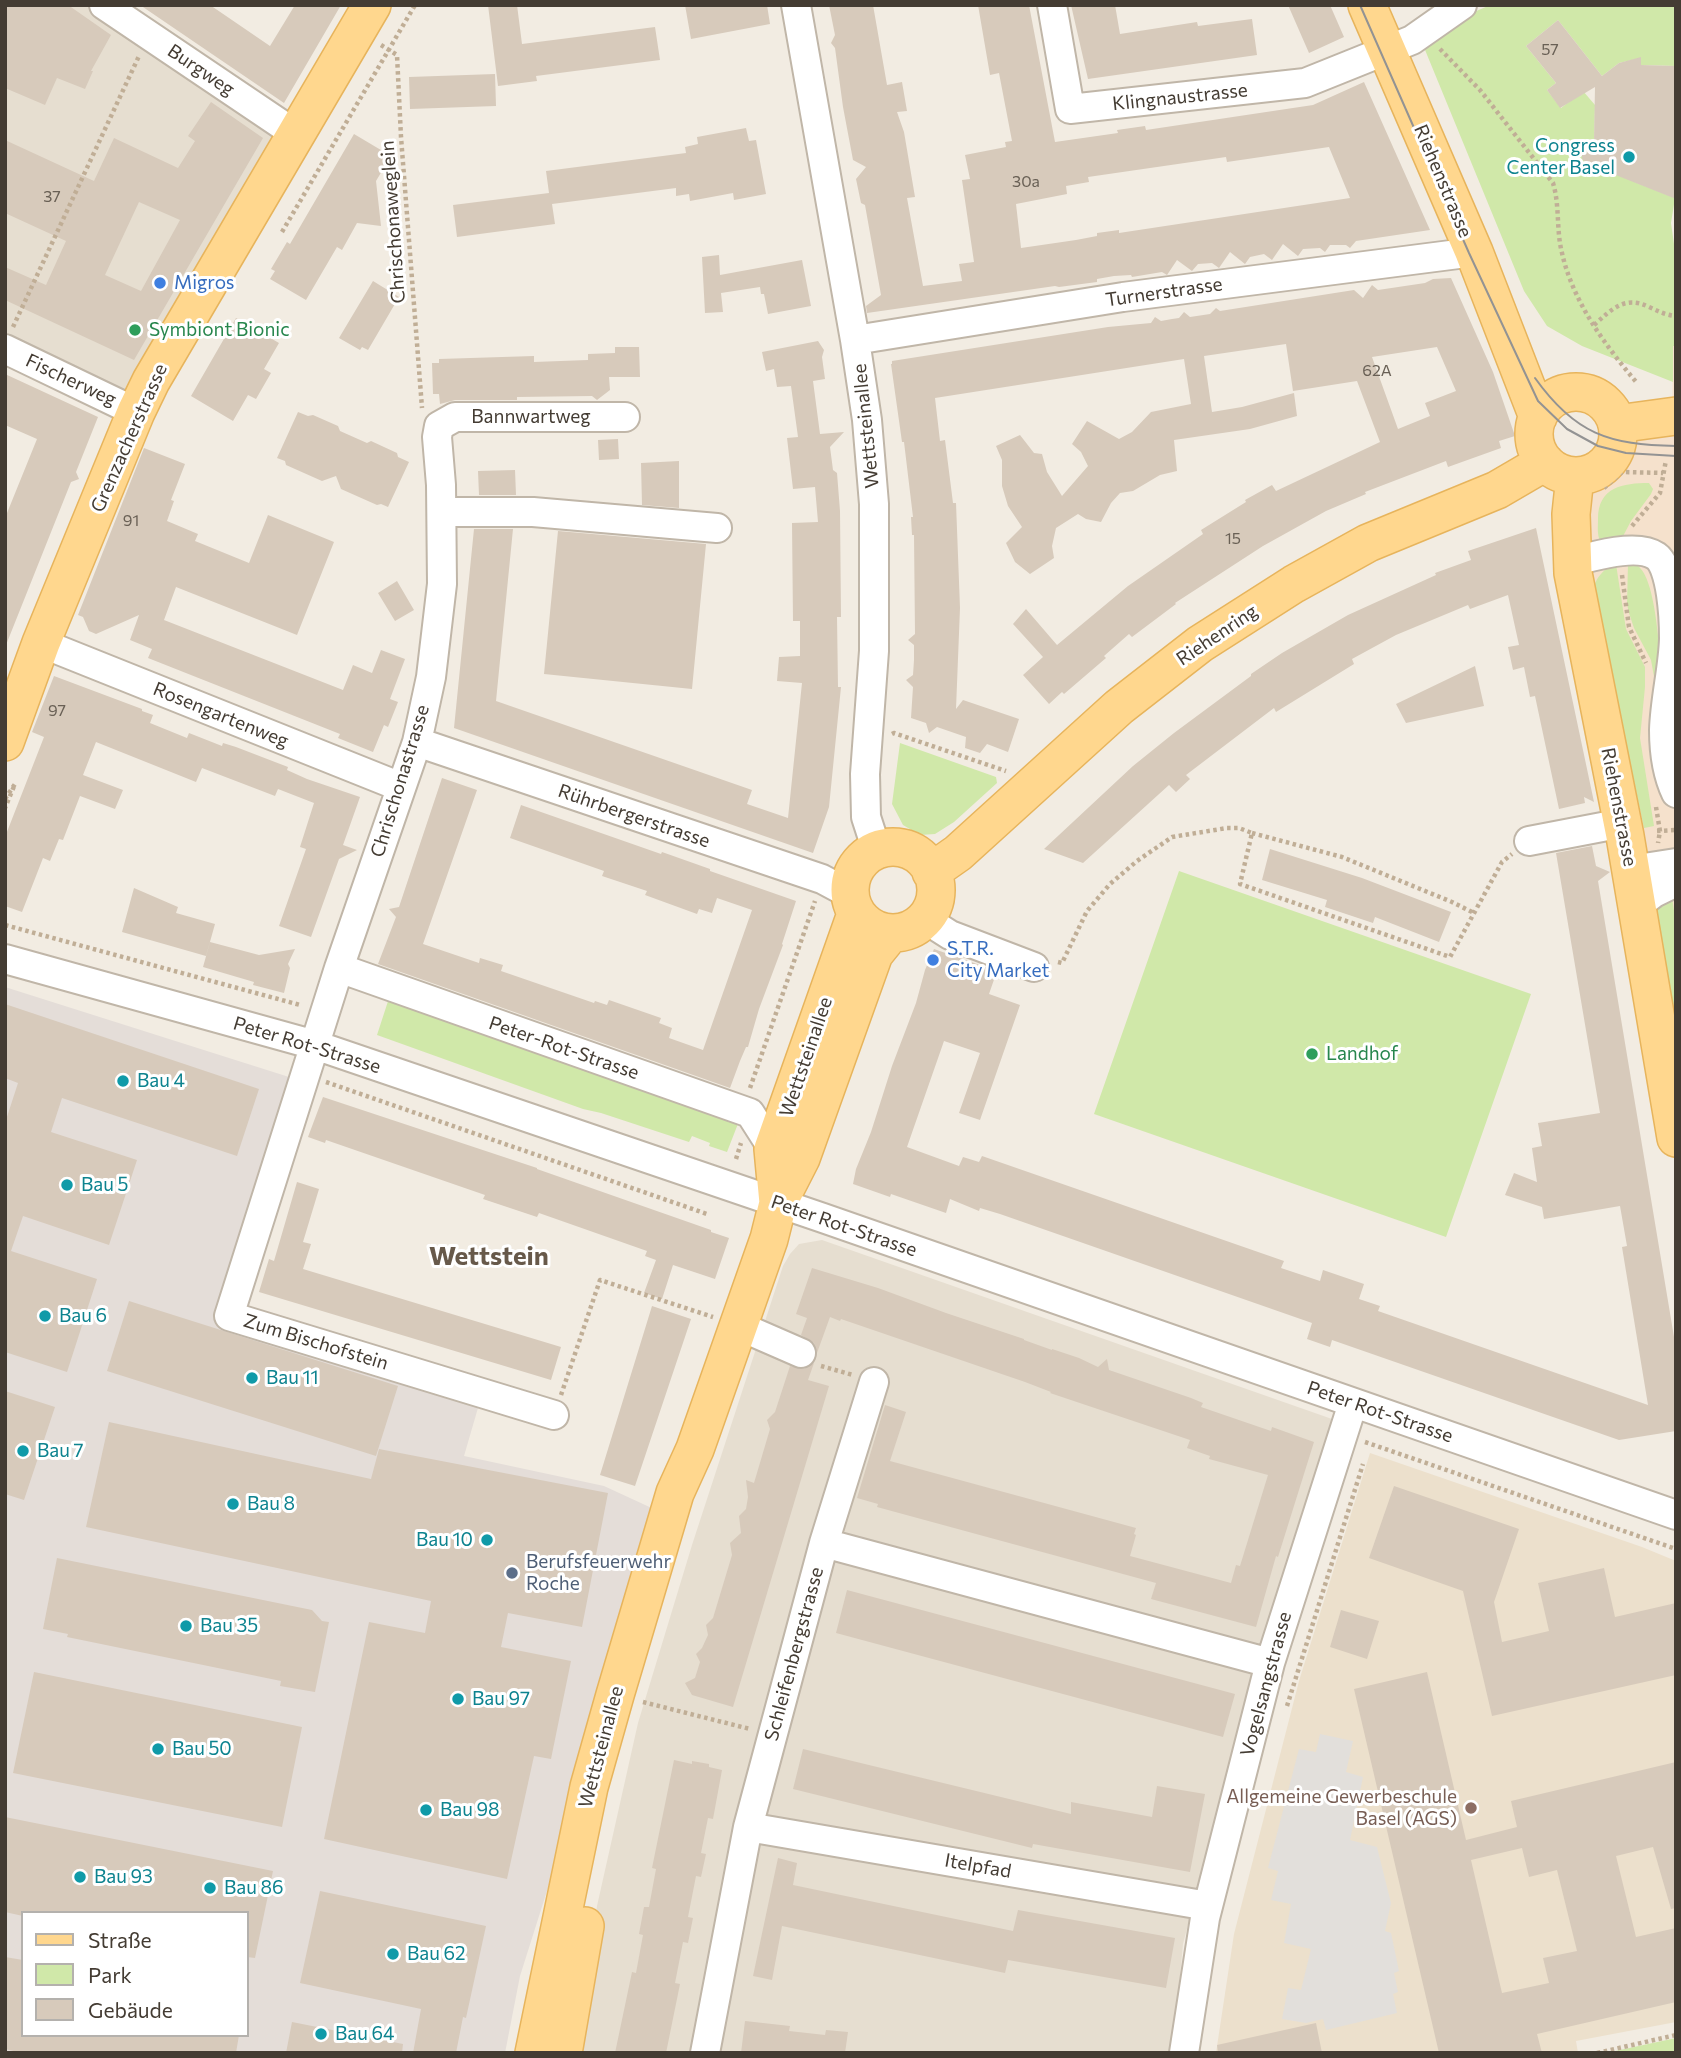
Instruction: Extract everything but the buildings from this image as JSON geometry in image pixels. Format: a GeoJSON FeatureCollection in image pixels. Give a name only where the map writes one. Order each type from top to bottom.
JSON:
{"type":"FeatureCollection","features":[{"type":"Feature","properties":{"kind":"main road","name":"Riehenstrasse"},"geometry":{"type":"LineString","coordinates":[[1367,5],[1474,252],[1538,417]]}},
{"type":"Feature","properties":{"kind":"main road","name":"Grenzacherstrasse"},"geometry":{"type":"LineString","coordinates":[[5,742],[41,643],[151,381],[364,18]]}},
{"type":"Feature","properties":{"kind":"main road"},"geometry":{"type":"LineString","coordinates":[[1514,358],[1597,398],[1613,414],[1617,425],[1676,416]]}},
{"type":"Feature","properties":{"kind":"main road"},"geometry":{"type":"LineString","coordinates":[[1573,477],[1538,452],[1535,429],[1538,417],[1551,401],[1565,394],[1587,393]]}},
{"type":"Feature","properties":{"kind":"main road","name":"Riehenring"},"geometry":{"type":"LineString","coordinates":[[931,872],[968,844],[1119,707],[1200,644],[1294,584],[1368,543],[1497,490],[1573,477],[1599,469],[1615,450],[1617,425]]}},
{"type":"Feature","properties":{"kind":"main road","name":"Riehenstrasse"},"geometry":{"type":"LineString","coordinates":[[1573,477],[1572,562],[1623,823],[1663,856],[1637,906],[1675,1123]]}},
{"type":"Feature","properties":{"kind":"main road"},"geometry":{"type":"LineString","coordinates":[[842,900],[866,925],[879,931],[901,933],[911,929],[928,915],[934,901],[935,884],[925,862],[907,850],[896,847],[877,850]]}},
{"type":"Feature","properties":{"kind":"main road","name":"Wettsteinallee"},"geometry":{"type":"LineString","coordinates":[[778,1203],[773,1149],[842,900],[856,868],[877,850]]}},
{"type":"Feature","properties":{"kind":"main road","name":"Wettsteinallee"},"geometry":{"type":"LineString","coordinates":[[534,2053],[593,1774],[675,1493],[695,1449],[769,1239],[778,1203],[801,1158],[874,954],[891,933]]}},
{"type":"Feature","properties":{"kind":"main road","name":"Wettsteinallee"},"geometry":{"type":"LineString","coordinates":[[563,2053],[582,1941],[614,1793],[691,1504],[695,1449]]}},
{"type":"Feature","properties":{"kind":"street","name":"Burgweg"},"geometry":{"type":"LineString","coordinates":[[104,5],[297,135]]}},
{"type":"Feature","properties":{"kind":"street","name":"Wettsteinallee"},"geometry":{"type":"LineString","coordinates":[[796,5],[867,420],[874,505],[874,651],[865,774],[866,817],[877,850]]}},
{"type":"Feature","properties":{"kind":"street","name":"Klingnaustrasse"},"geometry":{"type":"LineString","coordinates":[[1052,5],[1070,108],[1305,83],[1388,51]]}},
{"type":"Feature","properties":{"kind":"street"},"geometry":{"type":"LineString","coordinates":[[1388,51],[1412,40],[1462,5]]}},
{"type":"Feature","properties":{"kind":"street","name":"Turnerstrasse"},"geometry":{"type":"LineString","coordinates":[[855,340],[1123,297],[1474,252]]}},
{"type":"Feature","properties":{"kind":"street","name":"Fischerweg"},"geometry":{"type":"LineString","coordinates":[[8,340],[136,412]]}},
{"type":"Feature","properties":{"kind":"street","name":"Bannwartweg"},"geometry":{"type":"LineString","coordinates":[[439,426],[455,417],[625,417]]}},
{"type":"Feature","properties":{"kind":"street","name":"Chrischonastrasse"},"geometry":{"type":"LineString","coordinates":[[302,1041],[339,968],[416,742],[431,677],[442,584],[442,512],[437,437],[439,426]]}},
{"type":"Feature","properties":{"kind":"street"},"geometry":{"type":"LineString","coordinates":[[442,512],[544,513],[717,528]]}},
{"type":"Feature","properties":{"kind":"street"},"geometry":{"type":"LineString","coordinates":[[1572,562],[1596,555],[1648,552],[1659,558],[1665,568],[1669,580],[1674,638],[1664,732],[1669,777],[1666,799]]}},
{"type":"Feature","properties":{"kind":"street","name":"Rosengartenweg"},"geometry":{"type":"LineString","coordinates":[[41,643],[401,787]]}},
{"type":"Feature","properties":{"kind":"street","name":"Rührbergerstrasse"},"geometry":{"type":"LineString","coordinates":[[416,742],[822,879],[842,900]]}},
{"type":"Feature","properties":{"kind":"street"},"geometry":{"type":"LineString","coordinates":[[1529,841],[1623,823]]}},
{"type":"Feature","properties":{"kind":"street"},"geometry":{"type":"LineString","coordinates":[[928,915],[939,928],[950,935],[1034,967]]}},
{"type":"Feature","properties":{"kind":"street","name":"Peter Rot-Strasse"},"geometry":{"type":"LineString","coordinates":[[5,958],[302,1041],[1676,1515]]}},
{"type":"Feature","properties":{"kind":"street","name":"Peter-Rot-Strasse"},"geometry":{"type":"LineString","coordinates":[[339,968],[750,1113]]}},
{"type":"Feature","properties":{"kind":"street","name":"Zum Bischofstein"},"geometry":{"type":"LineString","coordinates":[[302,1041],[305,1075],[229,1316],[554,1415]]}},
{"type":"Feature","properties":{"kind":"street"},"geometry":{"type":"LineString","coordinates":[[750,1113],[773,1149]]}},
{"type":"Feature","properties":{"kind":"street"},"geometry":{"type":"LineString","coordinates":[[738,1326],[801,1353]]}},
{"type":"Feature","properties":{"kind":"street"},"geometry":{"type":"LineString","coordinates":[[824,1543],[874,1381]]}},
{"type":"Feature","properties":{"kind":"street","name":"Vogelsangstrasse"},"geometry":{"type":"LineString","coordinates":[[1184,2053],[1208,1906],[1270,1663],[1353,1402]]}},
{"type":"Feature","properties":{"kind":"street","name":"Schleifenbergstrasse"},"geometry":{"type":"LineString","coordinates":[[705,2053],[748,1827],[824,1543],[1270,1663]]}},
{"type":"Feature","properties":{"kind":"street","name":"Itelpfad"},"geometry":{"type":"LineString","coordinates":[[748,1827],[1208,1906]]}},
{"type":"Feature","properties":{"kind":"path"},"geometry":{"type":"LineString","coordinates":[[282,232],[415,5]]}},
{"type":"Feature","properties":{"kind":"path"},"geometry":{"type":"LineString","coordinates":[[364,18],[390,51]]}},
{"type":"Feature","properties":{"kind":"path"},"geometry":{"type":"LineString","coordinates":[[8,340],[149,35]]}},
{"type":"Feature","properties":{"kind":"path"},"geometry":{"type":"LineString","coordinates":[[1433,45],[1443,51],[1480,90],[1553,183],[1557,195],[1561,250],[1584,312],[1637,383]]}},
{"type":"Feature","properties":{"kind":"path","name":"Chrischonaweglein"},"geometry":{"type":"LineString","coordinates":[[390,51],[397,55],[422,412],[439,426]]}},
{"type":"Feature","properties":{"kind":"path"},"geometry":{"type":"LineString","coordinates":[[1594,325],[1612,309],[1627,302],[1637,302],[1660,313],[1676,316]]}},
{"type":"Feature","properties":{"kind":"path"},"geometry":{"type":"LineString","coordinates":[[1649,670],[1629,627],[1621,565],[1627,536],[1634,522],[1660,493],[1666,460]]}},
{"type":"Feature","properties":{"kind":"path"},"geometry":{"type":"LineString","coordinates":[[1573,477],[1622,472],[1663,474]]}},
{"type":"Feature","properties":{"kind":"path"},"geometry":{"type":"LineString","coordinates":[[887,737],[894,733],[1010,773]]}},
{"type":"Feature","properties":{"kind":"path"},"geometry":{"type":"LineString","coordinates":[[5,799],[15,784],[5,808]]}},
{"type":"Feature","properties":{"kind":"path"},"geometry":{"type":"LineString","coordinates":[[1663,856],[1666,799]]}},
{"type":"Feature","properties":{"kind":"path"},"geometry":{"type":"LineString","coordinates":[[1034,967],[1046,958],[1062,963],[1087,911],[1110,884],[1137,861],[1172,837],[1227,828],[1238,828],[1342,857],[1452,902],[1474,914]]}},
{"type":"Feature","properties":{"kind":"path"},"geometry":{"type":"LineString","coordinates":[[1663,856],[1676,830]]}},
{"type":"Feature","properties":{"kind":"path"},"geometry":{"type":"LineString","coordinates":[[1252,833],[1240,884],[1450,957],[1502,862],[1529,841]]}},
{"type":"Feature","properties":{"kind":"path"},"geometry":{"type":"LineString","coordinates":[[736,1159],[750,1113],[746,1100],[842,900]]}},
{"type":"Feature","properties":{"kind":"path"},"geometry":{"type":"LineString","coordinates":[[5,925],[300,1005],[302,1041]]}},
{"type":"Feature","properties":{"kind":"path"},"geometry":{"type":"LineString","coordinates":[[305,1075],[708,1214]]}},
{"type":"Feature","properties":{"kind":"path"},"geometry":{"type":"LineString","coordinates":[[554,1415],[600,1280],[738,1326]]}},
{"type":"Feature","properties":{"kind":"path"},"geometry":{"type":"LineString","coordinates":[[801,1353],[821,1366],[874,1381]]}},
{"type":"Feature","properties":{"kind":"path"},"geometry":{"type":"LineString","coordinates":[[1285,1714],[1367,1442],[1676,1549]]}},
{"type":"Feature","properties":{"kind":"path"},"geometry":{"type":"LineString","coordinates":[[638,1700],[771,1734]]}},
{"type":"Feature","properties":{"kind":"path"},"geometry":{"type":"LineString","coordinates":[[1597,2053],[1676,2035]]}},
{"type":"Feature","properties":{"kind":"shaded area"},"geometry":{"type":"Polygon","coordinates":[[[5,5],[91,5],[279,130],[124,398],[5,343],[5,5]]]}},
{"type":"Feature","properties":{"kind":"shaded area"},"geometry":{"type":"Polygon","coordinates":[[[1673,346],[1676,346],[1676,1093],[1581,578],[1584,481],[1645,434],[1672,427],[1673,346]]]}},
{"type":"Feature","properties":{"kind":"shaded area"},"geometry":{"type":"Polygon","coordinates":[[[5,987],[289,1077],[214,1318],[480,1401],[464,1456],[604,1486],[656,1510],[552,1875],[520,1976],[505,2053],[5,2053],[5,987]]]}},
{"type":"Feature","properties":{"kind":"shaded area"},"geometry":{"type":"Polygon","coordinates":[[[822,1240],[1332,1419],[1242,1716],[1183,1944],[1173,2053],[576,2053],[597,1906],[638,1723],[692,1545],[783,1266],[799,1244],[822,1240]]]}},
{"type":"Feature","properties":{"kind":"shaded area","name":"Allgemeine Gewerbeschule Basel (AGS)"},"geometry":{"type":"Polygon","coordinates":[[[1370,1453],[1676,1561],[1676,2022],[1576,2041],[1578,2053],[1216,2053],[1234,1934],[1299,1681],[1370,1453]]]}},
{"type":"Feature","properties":{"kind":"shaded area"},"geometry":{"type":"Polygon","coordinates":[[[1320,1734],[1353,1741],[1346,1772],[1363,1777],[1350,1840],[1377,1847],[1391,1903],[1385,1931],[1391,1933],[1399,1971],[1394,1973],[1398,1992],[1393,1994],[1397,2013],[1326,2030],[1323,2019],[1306,2023],[1282,2019],[1288,1988],[1301,1990],[1311,1949],[1284,1943],[1291,1904],[1271,1900],[1278,1871],[1268,1868],[1299,1749],[1316,1752],[1320,1734]]]}},
{"type":"Feature","properties":{"kind":"green space"},"geometry":{"type":"Polygon","coordinates":[[[1676,5],[1676,66],[1641,65],[1641,58],[1619,63],[1602,76],[1558,20],[1526,46],[1556,83],[1547,90],[1561,108],[1583,91],[1595,105],[1594,144],[1582,151],[1585,162],[1675,198],[1671,223],[1676,258],[1676,346],[1673,346],[1673,382],[1582,346],[1547,326],[1524,291],[1423,45],[1453,21],[1488,6],[1676,5]]]}},
{"type":"Feature","properties":{"kind":"green space"},"geometry":{"type":"Polygon","coordinates":[[[1649,483],[1653,489],[1651,494],[1621,540],[1600,541],[1599,508],[1607,494],[1621,486],[1649,483]]]}},
{"type":"Feature","properties":{"kind":"green space"},"geometry":{"type":"Polygon","coordinates":[[[1628,563],[1637,565],[1644,574],[1653,601],[1661,676],[1655,682],[1651,660],[1629,613],[1628,563]]]}},
{"type":"Feature","properties":{"kind":"green space"},"geometry":{"type":"Polygon","coordinates":[[[1616,564],[1626,629],[1645,667],[1640,738],[1654,826],[1644,828],[1593,591],[1601,574],[1616,564]]]}},
{"type":"Feature","properties":{"kind":"green space"},"geometry":{"type":"Polygon","coordinates":[[[900,743],[996,777],[997,783],[954,822],[935,834],[920,835],[903,825],[892,804],[900,743]]]}},
{"type":"Feature","properties":{"kind":"green space","name":"Landhof"},"geometry":{"type":"Polygon","coordinates":[[[1179,871],[1531,994],[1446,1237],[1094,1114],[1179,871]]]}},
{"type":"Feature","properties":{"kind":"green space"},"geometry":{"type":"Polygon","coordinates":[[[1671,891],[1676,924],[1676,1037],[1655,905],[1671,891]]]}},
{"type":"Feature","properties":{"kind":"green space"},"geometry":{"type":"Polygon","coordinates":[[[391,992],[741,1116],[727,1152],[692,1136],[689,1142],[583,1109],[377,1035],[391,992]]]}},
{"type":"Feature","properties":{"kind":"green space"},"geometry":{"type":"Polygon","coordinates":[[[1676,2038],[1676,2053],[1606,2053],[1676,2038]]]}},
{"type":"Feature","properties":{"kind":"tram line"},"geometry":{"type":"LineString","coordinates":[[1360,5],[1469,253],[1538,401],[1567,429],[1598,446],[1626,453],[1676,456]]}},
{"type":"Feature","properties":{"kind":"tram line"},"geometry":{"type":"LineString","coordinates":[[1535,378],[1564,412],[1595,433],[1631,443],[1676,446]]}},
{"type":"Feature","properties":{"kind":"place","name":"Congress Center Basel"},"geometry":{"type":"Point","coordinates":[1629,157]}},
{"type":"Feature","properties":{"kind":"place","name":"Migros"},"geometry":{"type":"Point","coordinates":[160,283]}},
{"type":"Feature","properties":{"kind":"place","name":"Symbiont Bionic"},"geometry":{"type":"Point","coordinates":[135,330]}},
{"type":"Feature","properties":{"kind":"place","name":"S.T.R. City Market"},"geometry":{"type":"Point","coordinates":[933,960]}},
{"type":"Feature","properties":{"kind":"place","name":"Landhof"},"geometry":{"type":"Point","coordinates":[1312,1054]}},
{"type":"Feature","properties":{"kind":"place","name":"Bau 4"},"geometry":{"type":"Point","coordinates":[123,1081]}},
{"type":"Feature","properties":{"kind":"place","name":"Bau 5"},"geometry":{"type":"Point","coordinates":[67,1185]}},
{"type":"Feature","properties":{"kind":"place","name":"Bau 6"},"geometry":{"type":"Point","coordinates":[45,1316]}},
{"type":"Feature","properties":{"kind":"place","name":"Bau 11"},"geometry":{"type":"Point","coordinates":[252,1378]}},
{"type":"Feature","properties":{"kind":"place","name":"Bau 7"},"geometry":{"type":"Point","coordinates":[23,1451]}},
{"type":"Feature","properties":{"kind":"place","name":"Bau 8"},"geometry":{"type":"Point","coordinates":[233,1504]}},
{"type":"Feature","properties":{"kind":"place","name":"Bau 10"},"geometry":{"type":"Point","coordinates":[487,1540]}},
{"type":"Feature","properties":{"kind":"place","name":"Berufsfeuerwehr Roche"},"geometry":{"type":"Point","coordinates":[512,1573]}},
{"type":"Feature","properties":{"kind":"place","name":"Bau 35"},"geometry":{"type":"Point","coordinates":[186,1626]}},
{"type":"Feature","properties":{"kind":"place","name":"Bau 97"},"geometry":{"type":"Point","coordinates":[458,1699]}},
{"type":"Feature","properties":{"kind":"place","name":"Bau 50"},"geometry":{"type":"Point","coordinates":[158,1749]}},
{"type":"Feature","properties":{"kind":"place","name":"Allgemeine Gewerbeschule Basel (AGS)"},"geometry":{"type":"Point","coordinates":[1471,1808]}},
{"type":"Feature","properties":{"kind":"place","name":"Bau 98"},"geometry":{"type":"Point","coordinates":[426,1810]}},
{"type":"Feature","properties":{"kind":"place","name":"Bau 93"},"geometry":{"type":"Point","coordinates":[80,1877]}},
{"type":"Feature","properties":{"kind":"place","name":"Bau 86"},"geometry":{"type":"Point","coordinates":[210,1888]}},
{"type":"Feature","properties":{"kind":"place","name":"Bau 62"},"geometry":{"type":"Point","coordinates":[393,1954]}},
{"type":"Feature","properties":{"kind":"place","name":"Bau 64"},"geometry":{"type":"Point","coordinates":[321,2034]}},
{"type":"Feature","properties":{"kind":"district","name":"Wettstein"},"geometry":{"type":"Point","coordinates":[489,1256]}}]}
